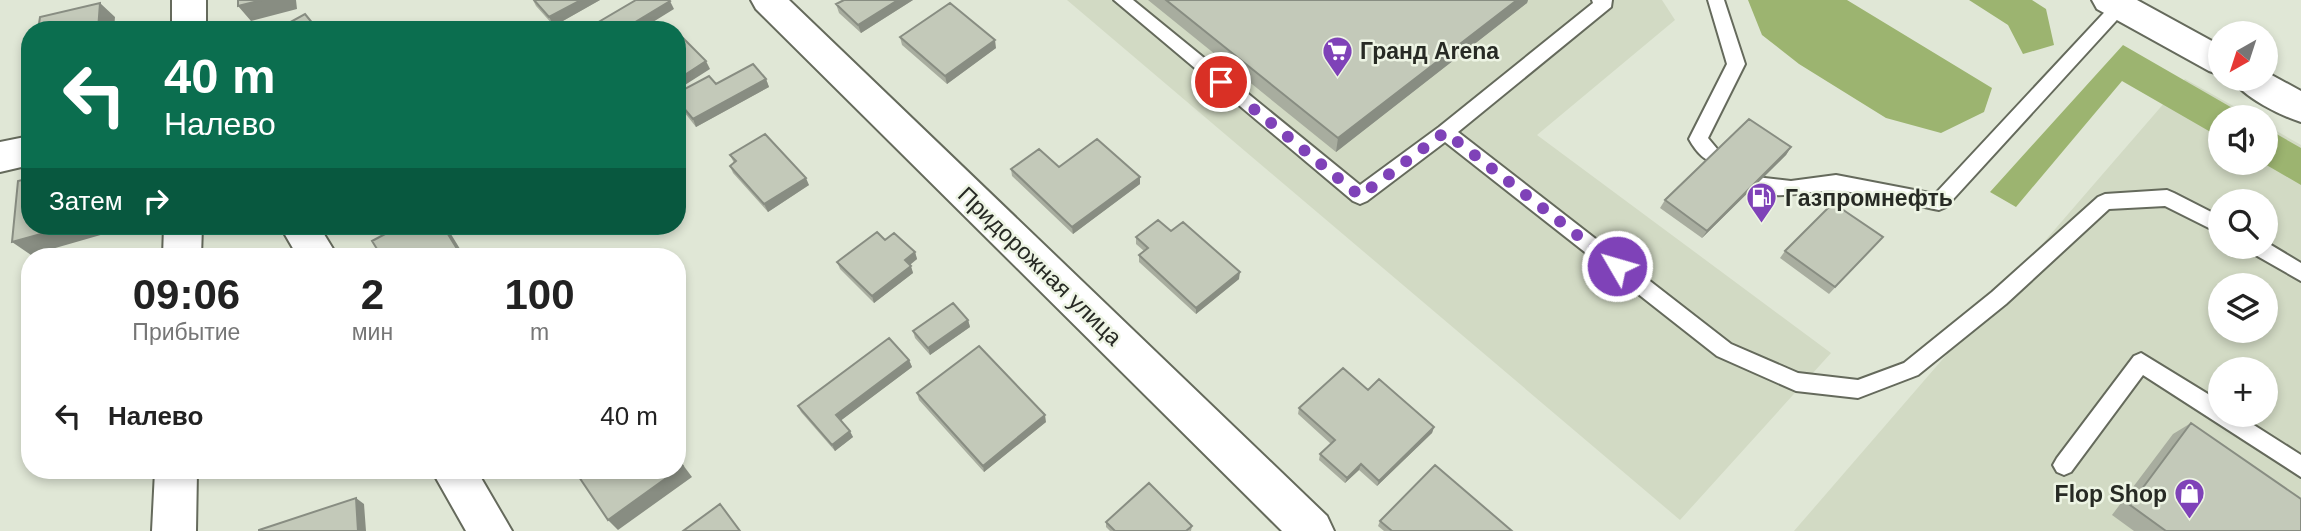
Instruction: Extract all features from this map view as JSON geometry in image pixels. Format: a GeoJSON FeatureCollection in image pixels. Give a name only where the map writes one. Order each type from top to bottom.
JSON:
{"type":"FeatureCollection","features":[{"type":"Feature","properties":{"kind":"street"},"geometry":{"type":"LineString","coordinates":[[189,21],[190,0]]}},
{"type":"Feature","properties":{"kind":"street","name":"Придорожная улица"},"geometry":{"type":"LineString","coordinates":[[768,0],[1312,531]]}},
{"type":"Feature","properties":{"kind":"street"},"geometry":{"type":"LineString","coordinates":[[2130,6],[2208,54]]}},
{"type":"Feature","properties":{"kind":"street"},"geometry":{"type":"LineString","coordinates":[[2272,91],[2301,107]]}},
{"type":"Feature","properties":{"kind":"street"},"geometry":{"type":"LineString","coordinates":[[0,157],[21,152]]}},
{"type":"Feature","properties":{"kind":"street"},"geometry":{"type":"LineString","coordinates":[[174,531],[176,479]]}},
{"type":"Feature","properties":{"kind":"street"},"geometry":{"type":"LineString","coordinates":[[458,479],[490,531]]}},
{"type":"Feature","properties":{"kind":"lane"},"geometry":{"type":"LineString","coordinates":[[1122,0],[1360,196],[1445,132],[1605,3],[1600,0]]}},
{"type":"Feature","properties":{"kind":"lane"},"geometry":{"type":"LineString","coordinates":[[1714,156],[1698,139],[1736,64],[1716,0]]}},
{"type":"Feature","properties":{"kind":"lane"},"geometry":{"type":"LineString","coordinates":[[1756,185],[1791,189],[1836,183],[1939,202],[2130,6]]}},
{"type":"Feature","properties":{"kind":"lane"},"geometry":{"type":"LineString","coordinates":[[1445,132],[1724,350],[1796,382],[1858,389],[1911,369],[1999,298],[2105,202],[2167,198],[2208,219]]}},
{"type":"Feature","properties":{"kind":"lane"},"geometry":{"type":"LineString","coordinates":[[2278,258],[2301,272]]}},
{"type":"Feature","properties":{"kind":"lane"},"geometry":{"type":"LineString","coordinates":[[2064,465],[2141,362],[2208,406]]}},
{"type":"Feature","properties":{"kind":"lane"},"geometry":{"type":"LineString","coordinates":[[2241,427],[2301,467]]}},
{"type":"Feature","properties":{"kind":"shaded area"},"geometry":{"type":"Polygon","coordinates":[[[1067,0],[1662,0],[1675,20],[1537,135],[1831,353],[1680,520],[1067,0]]]}},
{"type":"Feature","properties":{"kind":"shaded area"},"geometry":{"type":"Polygon","coordinates":[[[2185,79],[2232,105],[2208,105],[2208,175],[2278,175],[2278,132],[2301,145],[2301,531],[1794,531],[2185,79]]]}},
{"type":"Feature","properties":{"kind":"green space"},"geometry":{"type":"Polygon","coordinates":[[[1748,0],[1847,0],[1992,88],[1984,112],[1941,133],[1886,118],[1799,64],[1762,35],[1748,0]]]}},
{"type":"Feature","properties":{"kind":"green space"},"geometry":{"type":"Polygon","coordinates":[[[1969,0],[2032,0],[2046,9],[2054,45],[2023,54],[2008,25],[1969,0]]]}},
{"type":"Feature","properties":{"kind":"green space"},"geometry":{"type":"Polygon","coordinates":[[[2123,45],[2227,105],[2208,105],[2208,131],[2122,81],[2016,207],[1990,192],[2123,45]]]}},
{"type":"Feature","properties":{"kind":"green space"},"geometry":{"type":"Polygon","coordinates":[[[2278,135],[2301,148],[2301,185],[2278,172],[2278,135]]]}},
{"type":"Feature","properties":{"kind":"building"},"geometry":{"type":"Polygon","coordinates":[[[238,0],[262,0],[238,6],[238,0]]]}},
{"type":"Feature","properties":{"kind":"building"},"geometry":{"type":"Polygon","coordinates":[[[534,0],[581,0],[549,17],[534,0]]]}},
{"type":"Feature","properties":{"kind":"building"},"geometry":{"type":"Polygon","coordinates":[[[636,0],[670,1],[637,21],[600,21],[636,0]]]}},
{"type":"Feature","properties":{"kind":"building"},"geometry":{"type":"Polygon","coordinates":[[[844,0],[898,0],[858,25],[836,4],[844,0]]]}},
{"type":"Feature","properties":{"kind":"building","name":"Гранд Arena"},"geometry":{"type":"Polygon","coordinates":[[[1166,0],[1517,0],[1338,138],[1166,0]]]}},
{"type":"Feature","properties":{"kind":"building"},"geometry":{"type":"Polygon","coordinates":[[[100,3],[99,21],[39,21],[40,17],[100,3]]]}},
{"type":"Feature","properties":{"kind":"building"},"geometry":{"type":"Polygon","coordinates":[[[950,3],[995,40],[945,76],[900,37],[950,3]]]}},
{"type":"Feature","properties":{"kind":"building"},"geometry":{"type":"Polygon","coordinates":[[[305,14],[311,21],[292,21],[305,14]]]}},
{"type":"Feature","properties":{"kind":"building"},"geometry":{"type":"Polygon","coordinates":[[[686,41],[706,61],[686,74],[686,41]]]}},
{"type":"Feature","properties":{"kind":"building"},"geometry":{"type":"Polygon","coordinates":[[[753,64],[766,79],[693,119],[686,111],[686,88],[709,76],[716,84],[753,64]]]}},
{"type":"Feature","properties":{"kind":"building"},"geometry":{"type":"Polygon","coordinates":[[[1749,119],[1791,147],[1707,231],[1665,200],[1749,119]]]}},
{"type":"Feature","properties":{"kind":"building"},"geometry":{"type":"Polygon","coordinates":[[[765,134],[806,178],[764,204],[730,166],[736,161],[730,155],[765,134]]]}},
{"type":"Feature","properties":{"kind":"building"},"geometry":{"type":"Polygon","coordinates":[[[1097,139],[1140,177],[1072,227],[1011,169],[1039,149],[1059,167],[1097,139]]]}},
{"type":"Feature","properties":{"kind":"building"},"geometry":{"type":"Polygon","coordinates":[[[21,180],[21,235],[37,235],[12,242],[18,181],[21,180]]]}},
{"type":"Feature","properties":{"kind":"building"},"geometry":{"type":"Polygon","coordinates":[[[1833,203],[1883,237],[1835,287],[1785,251],[1833,203]]]}},
{"type":"Feature","properties":{"kind":"building"},"geometry":{"type":"Polygon","coordinates":[[[1158,220],[1171,231],[1183,222],[1240,272],[1196,308],[1139,255],[1148,248],[1136,237],[1158,220]]]}},
{"type":"Feature","properties":{"kind":"building"},"geometry":{"type":"Polygon","coordinates":[[[877,232],[885,240],[894,233],[915,252],[905,260],[911,266],[872,296],[837,262],[877,232]]]}},
{"type":"Feature","properties":{"kind":"building"},"geometry":{"type":"Polygon","coordinates":[[[383,235],[449,235],[456,248],[376,248],[372,241],[383,235]]]}},
{"type":"Feature","properties":{"kind":"building"},"geometry":{"type":"Polygon","coordinates":[[[953,303],[968,320],[928,348],[913,331],[953,303]]]}},
{"type":"Feature","properties":{"kind":"building"},"geometry":{"type":"Polygon","coordinates":[[[889,338],[909,360],[836,415],[850,431],[832,445],[798,406],[889,338]]]}},
{"type":"Feature","properties":{"kind":"building"},"geometry":{"type":"Polygon","coordinates":[[[979,346],[1045,415],[983,466],[917,393],[979,346]]]}},
{"type":"Feature","properties":{"kind":"building"},"geometry":{"type":"Polygon","coordinates":[[[1343,368],[1368,390],[1379,379],[1434,427],[1379,481],[1361,464],[1347,478],[1320,454],[1335,440],[1299,408],[1343,368]]]}},
{"type":"Feature","properties":{"kind":"building"},"geometry":{"type":"Polygon","coordinates":[[[2191,423],[2301,499],[2301,531],[2166,531],[2130,505],[2191,423]]]}},
{"type":"Feature","properties":{"kind":"building"},"geometry":{"type":"Polygon","coordinates":[[[1435,465],[1512,531],[1392,531],[1380,521],[1435,465]]]}},
{"type":"Feature","properties":{"kind":"building"},"geometry":{"type":"Polygon","coordinates":[[[580,479],[665,479],[608,520],[580,479]]]}},
{"type":"Feature","properties":{"kind":"building"},"geometry":{"type":"Polygon","coordinates":[[[1149,483],[1192,526],[1186,531],[1115,531],[1106,522],[1149,483]]]}},
{"type":"Feature","properties":{"kind":"building"},"geometry":{"type":"Polygon","coordinates":[[[356,498],[358,531],[259,531],[259,530],[356,498]]]}},
{"type":"Feature","properties":{"kind":"building"},"geometry":{"type":"Polygon","coordinates":[[[720,504],[740,531],[683,531],[720,504]]]}},
{"type":"Feature","properties":{"kind":"place","name":"Гранд Arena"},"geometry":{"type":"Point","coordinates":[1337,78]}},
{"type":"Feature","properties":{"kind":"place","name":"Газпромнефть"},"geometry":{"type":"Point","coordinates":[1762,225]}},
{"type":"Feature","properties":{"kind":"place","name":"Flop Shop"},"geometry":{"type":"Point","coordinates":[2190,521]}},
{"type":"Feature","properties":{"kind":"route"},"geometry":{"type":"LineString","coordinates":[[1221,82],[1360,196],[1445,132],[1617,266]]}}]}
